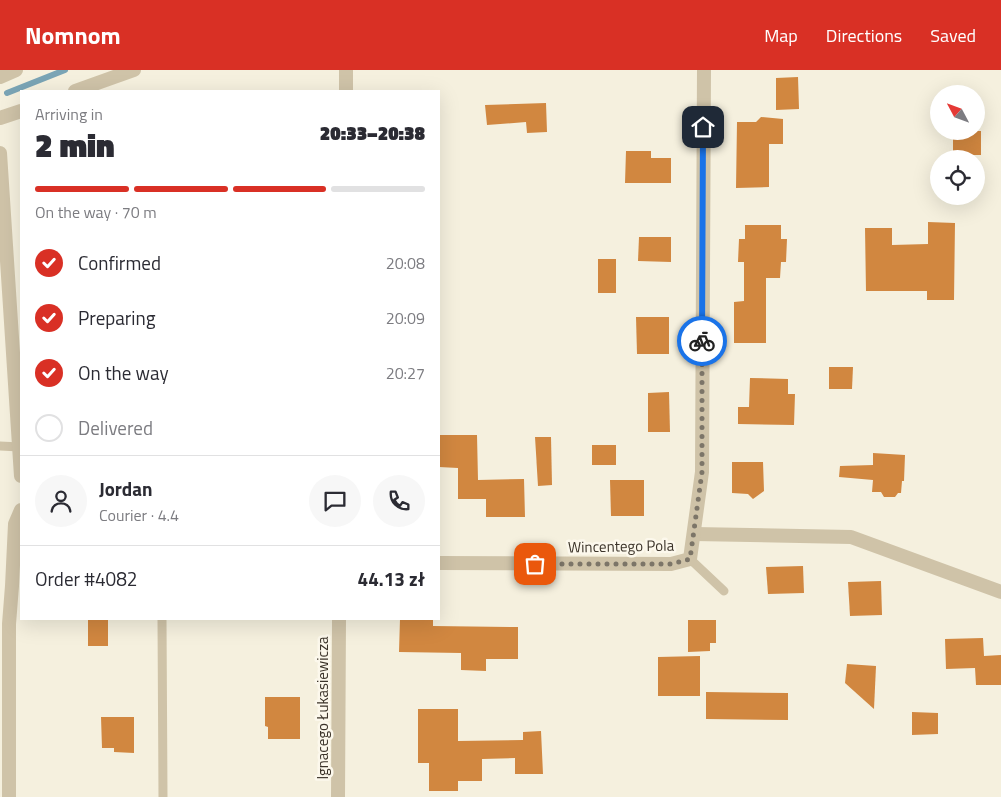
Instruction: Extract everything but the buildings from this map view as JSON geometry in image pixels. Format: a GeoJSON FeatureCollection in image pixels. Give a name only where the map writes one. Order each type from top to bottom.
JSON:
{"type":"FeatureCollection","features":[{"type":"Feature","properties":{"kind":"street"},"geometry":{"type":"LineString","coordinates":[[0,77],[16,70]]}},
{"type":"Feature","properties":{"kind":"street"},"geometry":{"type":"LineString","coordinates":[[78,90],[134,70]]}},
{"type":"Feature","properties":{"kind":"street"},"geometry":{"type":"LineString","coordinates":[[346,70],[346,90]]}},
{"type":"Feature","properties":{"kind":"street","name":"Wincentego Pola"},"geometry":{"type":"LineString","coordinates":[[440,563],[671,564],[690,559],[702,472],[704,70]]}},
{"type":"Feature","properties":{"kind":"street"},"geometry":{"type":"LineString","coordinates":[[0,118],[20,111]]}},
{"type":"Feature","properties":{"kind":"street"},"geometry":{"type":"LineString","coordinates":[[0,153],[20,447]]}},
{"type":"Feature","properties":{"kind":"street"},"geometry":{"type":"LineString","coordinates":[[10,797],[9,624],[15,524],[20,512]]}},
{"type":"Feature","properties":{"kind":"street"},"geometry":{"type":"LineString","coordinates":[[694,534],[851,537],[1001,592]]}},
{"type":"Feature","properties":{"kind":"street","name":"Ignacego Łukasiewicza"},"geometry":{"type":"LineString","coordinates":[[338,797],[339,620]]}},
{"type":"Feature","properties":{"kind":"lane"},"geometry":{"type":"LineString","coordinates":[[0,446],[20,447]]}},
{"type":"Feature","properties":{"kind":"lane"},"geometry":{"type":"LineString","coordinates":[[690,559],[724,591]]}},
{"type":"Feature","properties":{"kind":"lane"},"geometry":{"type":"LineString","coordinates":[[162,620],[164,797]]}},
{"type":"Feature","properties":{"kind":"waterway"},"geometry":{"type":"LineString","coordinates":[[7,93],[65,70]]}},
{"type":"Feature","properties":{"kind":"way so far"},"geometry":{"type":"LineString","coordinates":[[535,564],[671,564],[690,559],[702,472],[702,341]]}},
{"type":"Feature","properties":{"kind":"route"},"geometry":{"type":"LineString","coordinates":[[702,341],[703,127]]}}]}
